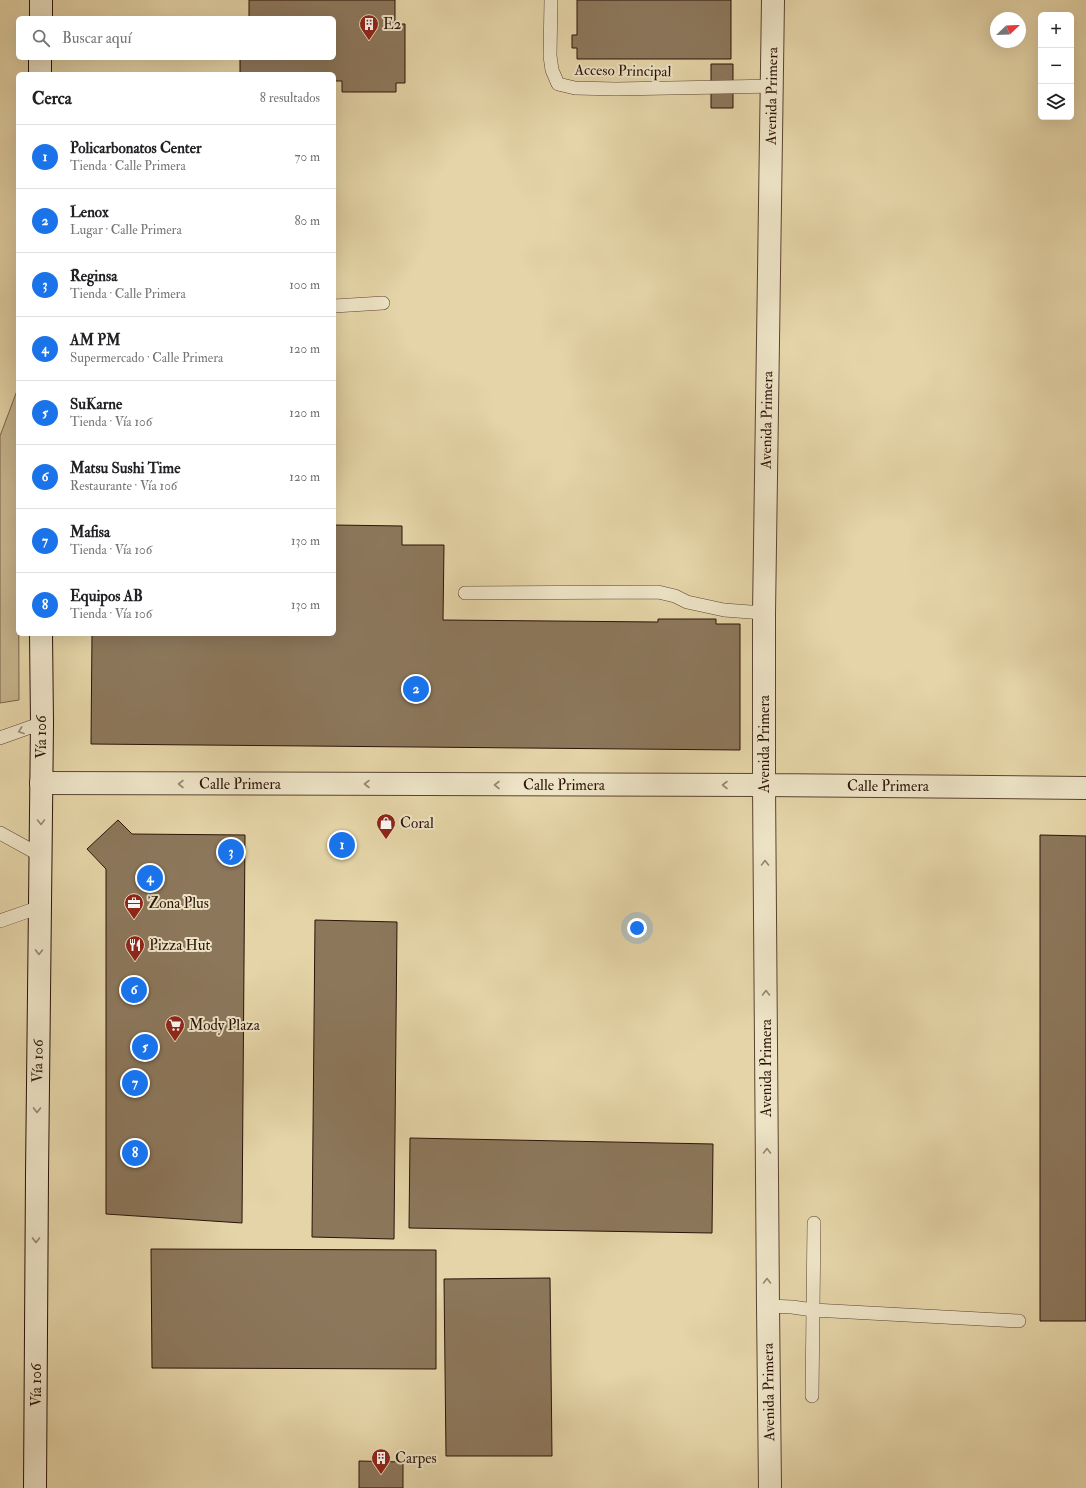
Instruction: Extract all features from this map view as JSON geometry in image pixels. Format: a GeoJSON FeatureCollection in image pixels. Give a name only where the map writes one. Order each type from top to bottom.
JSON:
{"type":"FeatureCollection","features":[{"type":"Feature","properties":{"kind":"street"},"geometry":{"type":"LineString","coordinates":[[41,0],[41,16]]}},
{"type":"Feature","properties":{"kind":"street","name":"Avenida Primera"},"geometry":{"type":"LineString","coordinates":[[770,1488],[764,613],[773,0]]}},
{"type":"Feature","properties":{"kind":"street"},"geometry":{"type":"LineString","coordinates":[[40,60],[40,72]]}},
{"type":"Feature","properties":{"kind":"street","name":"Vía 106"},"geometry":{"type":"LineString","coordinates":[[35,1488],[42,723],[40,636]]}},
{"type":"Feature","properties":{"kind":"street","name":"Calle Primera"},"geometry":{"type":"LineString","coordinates":[[41,783],[764,785],[1086,788]]}},
{"type":"Feature","properties":{"kind":"lane","name":"Acceso Principal"},"geometry":{"type":"LineString","coordinates":[[551,0],[550,56],[552,70],[558,84],[575,88],[616,89],[772,86]]}},
{"type":"Feature","properties":{"kind":"lane"},"geometry":{"type":"LineString","coordinates":[[336,306],[383,303]]}},
{"type":"Feature","properties":{"kind":"lane"},"geometry":{"type":"LineString","coordinates":[[465,593],[658,592],[675,596],[686,602],[724,610],[764,613]]}},
{"type":"Feature","properties":{"kind":"lane"},"geometry":{"type":"LineString","coordinates":[[0,738],[42,723]]}},
{"type":"Feature","properties":{"kind":"lane"},"geometry":{"type":"LineString","coordinates":[[0,833],[40,855]]}},
{"type":"Feature","properties":{"kind":"lane"},"geometry":{"type":"LineString","coordinates":[[0,921],[40,907]]}},
{"type":"Feature","properties":{"kind":"lane"},"geometry":{"type":"LineString","coordinates":[[812,1396],[814,1223]]}},
{"type":"Feature","properties":{"kind":"lane"},"geometry":{"type":"LineString","coordinates":[[768,1306],[813,1310],[1019,1321]]}},
{"type":"Feature","properties":{"kind":"shaded area"},"geometry":{"type":"Polygon","coordinates":[[[16,393],[16,636],[19,636],[19,700],[0,703],[0,436],[16,393]]]}},
{"type":"Feature","properties":{"kind":"building","name":"E2"},"geometry":{"type":"Polygon","coordinates":[[[249,0],[395,0],[395,24],[405,24],[405,83],[396,83],[396,92],[342,92],[342,81],[336,81],[336,72],[240,72],[240,60],[336,60],[336,16],[249,16],[249,0]]]}},
{"type":"Feature","properties":{"kind":"building"},"geometry":{"type":"Polygon","coordinates":[[[577,0],[731,0],[731,59],[577,59],[577,48],[572,48],[572,35],[577,35],[577,0]]]}},
{"type":"Feature","properties":{"kind":"building"},"geometry":{"type":"Polygon","coordinates":[[[711,64],[733,64],[733,108],[711,108],[711,64]]]}},
{"type":"Feature","properties":{"kind":"building"},"geometry":{"type":"Polygon","coordinates":[[[336,525],[402,526],[402,545],[444,545],[443,620],[658,622],[658,619],[716,619],[716,624],[740,624],[740,750],[91,744],[92,636],[336,636],[336,525]]]}},
{"type":"Feature","properties":{"kind":"building","name":"Mody Plaza"},"geometry":{"type":"Polygon","coordinates":[[[118,820],[132,834],[245,835],[242,1223],[106,1214],[106,869],[87,849],[118,820]]]}},
{"type":"Feature","properties":{"kind":"building"},"geometry":{"type":"Polygon","coordinates":[[[1040,835],[1086,836],[1086,1321],[1040,1321],[1040,835]]]}},
{"type":"Feature","properties":{"kind":"building"},"geometry":{"type":"Polygon","coordinates":[[[315,920],[397,922],[394,1239],[312,1237],[315,920]]]}},
{"type":"Feature","properties":{"kind":"building"},"geometry":{"type":"Polygon","coordinates":[[[410,1138],[713,1144],[712,1233],[409,1228],[410,1138]]]}},
{"type":"Feature","properties":{"kind":"building"},"geometry":{"type":"Polygon","coordinates":[[[151,1249],[436,1250],[436,1369],[152,1368],[151,1249]]]}},
{"type":"Feature","properties":{"kind":"building"},"geometry":{"type":"Polygon","coordinates":[[[550,1278],[552,1456],[446,1456],[444,1279],[550,1278]]]}},
{"type":"Feature","properties":{"kind":"building","name":"Carpes"},"geometry":{"type":"Polygon","coordinates":[[[359,1461],[403,1462],[403,1488],[359,1488],[359,1461]]]}},
{"type":"Feature","properties":{"kind":"place","name":"E2"},"geometry":{"type":"Point","coordinates":[369,41]}},
{"type":"Feature","properties":{"kind":"place","name":"Lenox"},"geometry":{"type":"Point","coordinates":[416,689]}},
{"type":"Feature","properties":{"kind":"place","name":"Coral"},"geometry":{"type":"Point","coordinates":[386,840]}},
{"type":"Feature","properties":{"kind":"place","name":"Policarbonatos Center"},"geometry":{"type":"Point","coordinates":[342,845]}},
{"type":"Feature","properties":{"kind":"place","name":"Reginsa"},"geometry":{"type":"Point","coordinates":[231,852]}},
{"type":"Feature","properties":{"kind":"place","name":"AM PM"},"geometry":{"type":"Point","coordinates":[150,878]}},
{"type":"Feature","properties":{"kind":"place","name":"Zona Plus"},"geometry":{"type":"Point","coordinates":[134,920]}},
{"type":"Feature","properties":{"kind":"place","name":"Pizza Hut"},"geometry":{"type":"Point","coordinates":[135,962]}},
{"type":"Feature","properties":{"kind":"place","name":"Matsu Sushi Time"},"geometry":{"type":"Point","coordinates":[134,990]}},
{"type":"Feature","properties":{"kind":"place","name":"Mody Plaza"},"geometry":{"type":"Point","coordinates":[175,1042]}},
{"type":"Feature","properties":{"kind":"place","name":"SuKarne"},"geometry":{"type":"Point","coordinates":[145,1047]}},
{"type":"Feature","properties":{"kind":"place","name":"Mafisa"},"geometry":{"type":"Point","coordinates":[135,1083]}},
{"type":"Feature","properties":{"kind":"place","name":"Equipos AB"},"geometry":{"type":"Point","coordinates":[135,1153]}},
{"type":"Feature","properties":{"kind":"place","name":"Carpes"},"geometry":{"type":"Point","coordinates":[381,1475]}}]}
